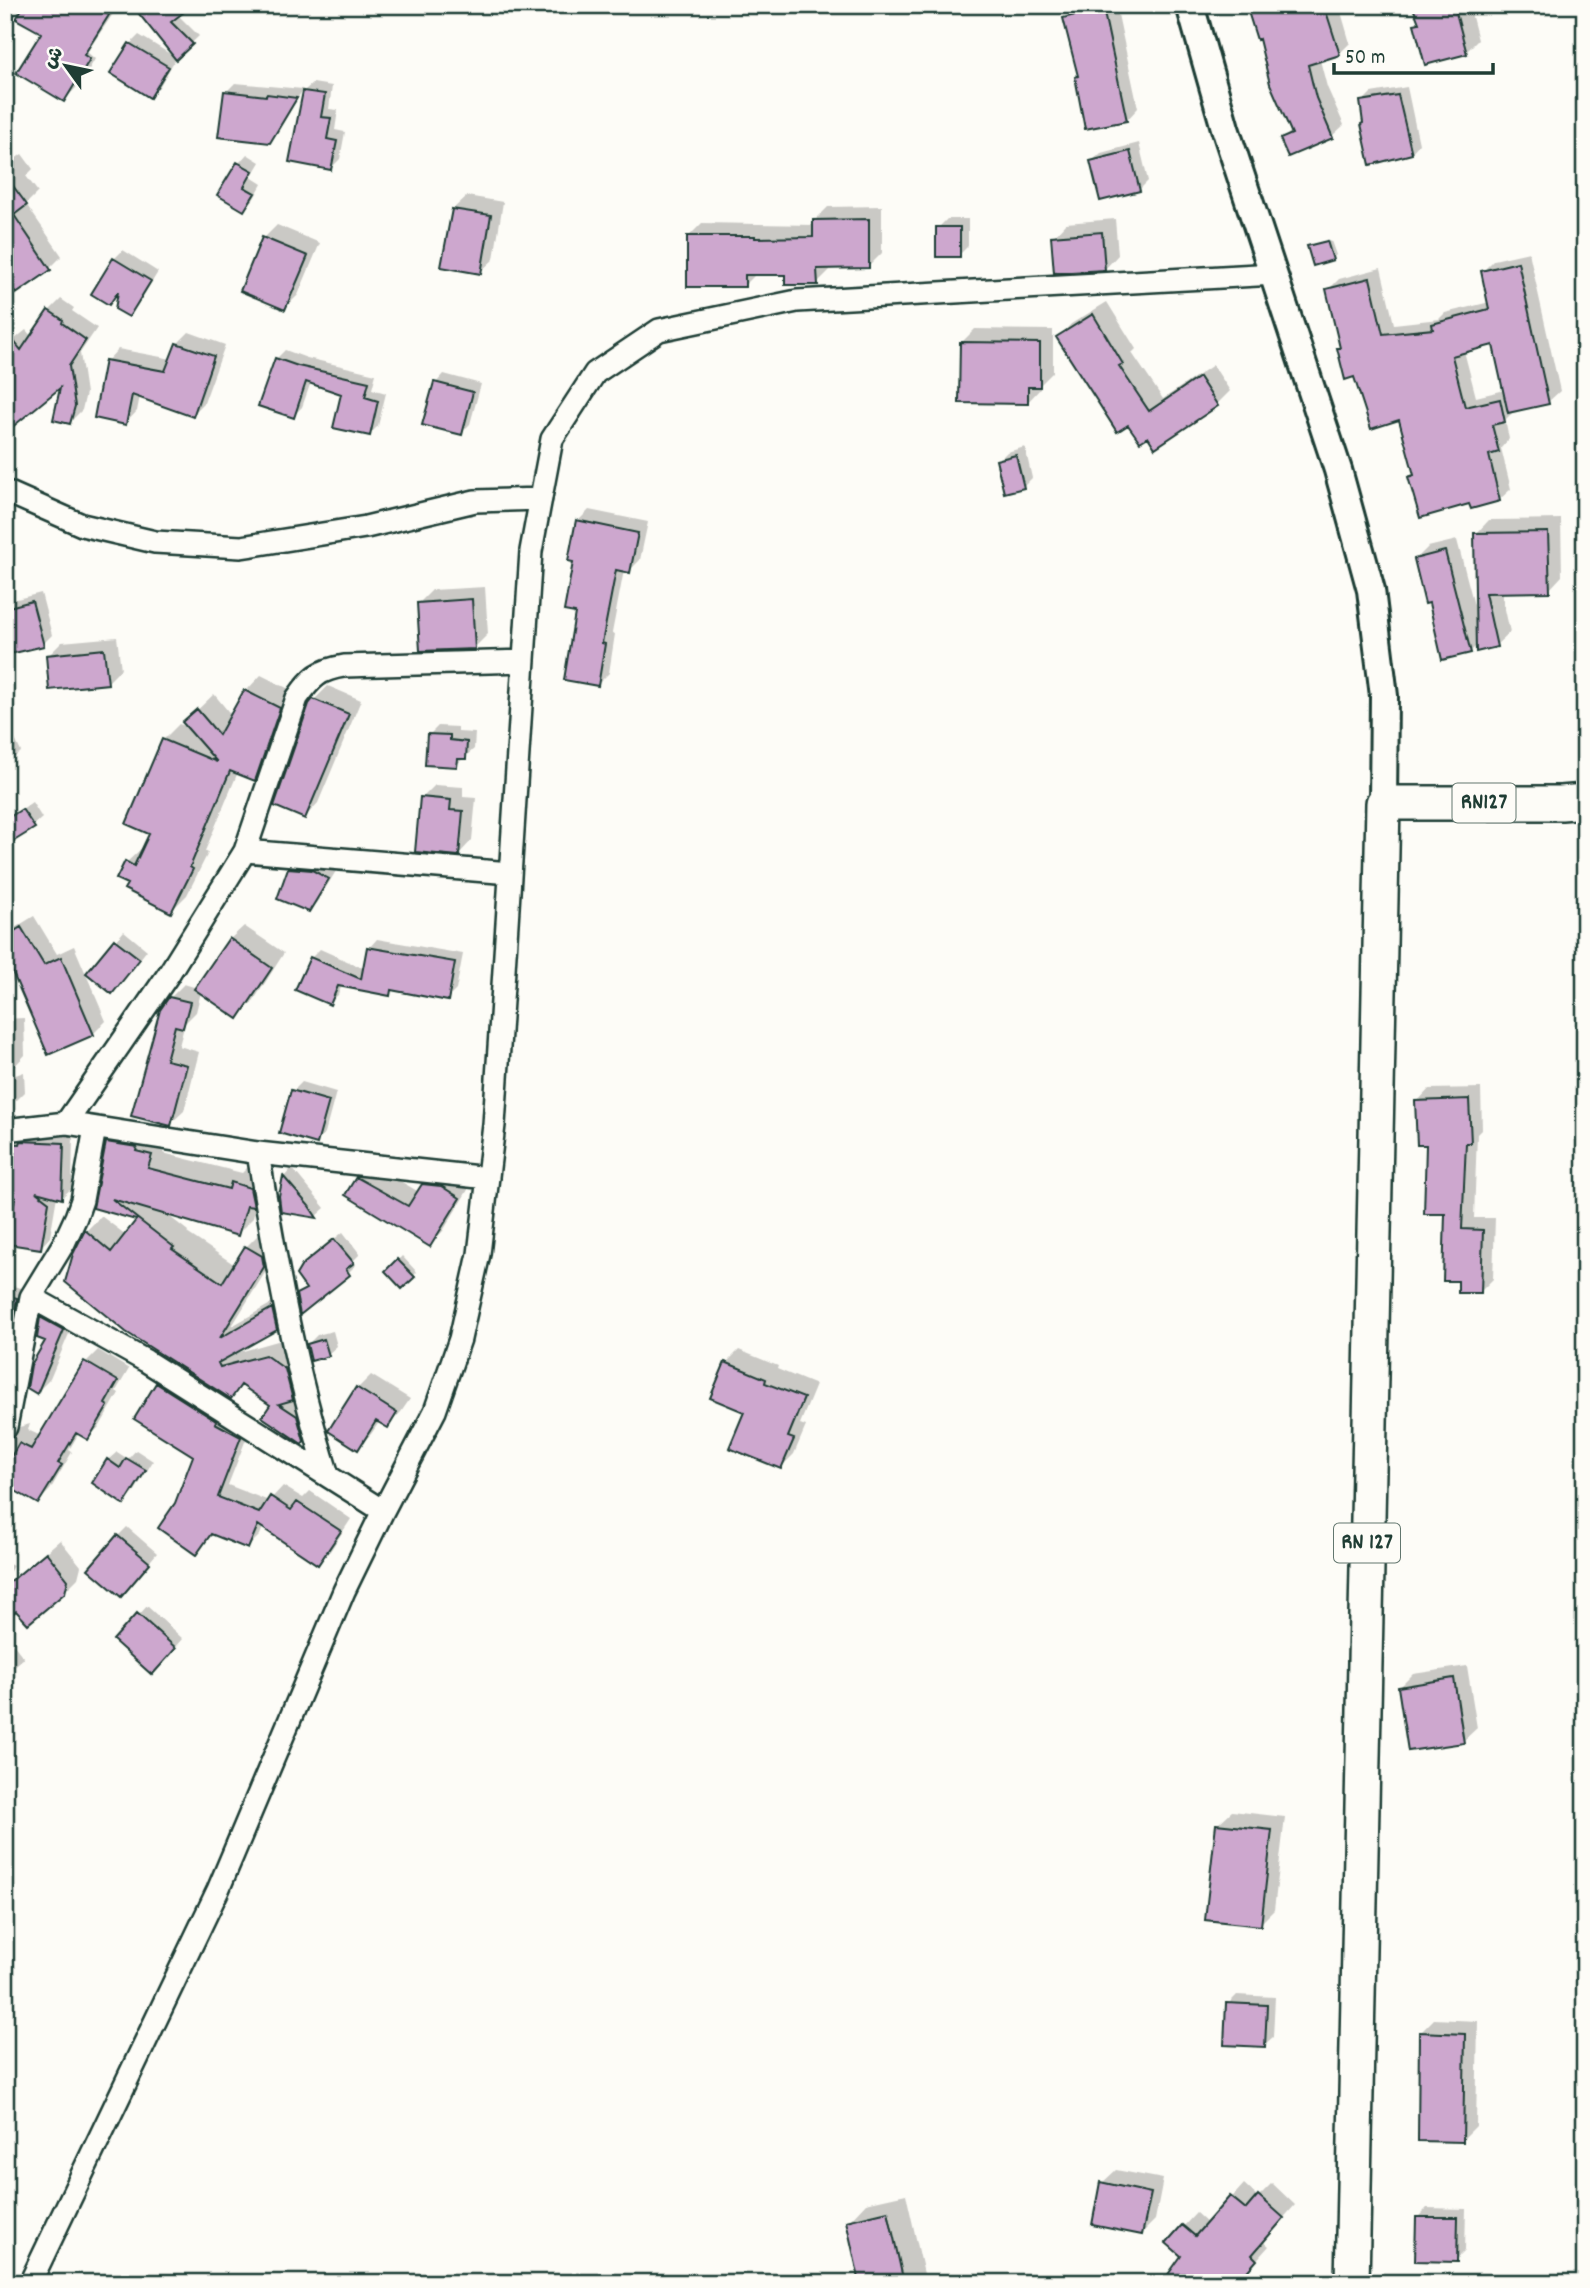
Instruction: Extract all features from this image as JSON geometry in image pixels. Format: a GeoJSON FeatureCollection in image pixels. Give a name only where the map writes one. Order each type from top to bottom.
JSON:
{"type":"FeatureCollection","features":[{"type":"Feature","properties":{"kind":"main road","name":"RN127"},"geometry":{"type":"LineString","coordinates":[[1383,803],[1585,801]]}},
{"type":"Feature","properties":{"kind":"main road","name":"RN 127"},"geometry":{"type":"LineString","coordinates":[[1352,2283],[1383,803]]}},
{"type":"Feature","properties":{"kind":"street"},"geometry":{"type":"LineString","coordinates":[[1190,5],[1225,128],[1339,470],[1371,590],[1384,696],[1383,803]]}},
{"type":"Feature","properties":{"kind":"street"},"geometry":{"type":"LineString","coordinates":[[30,2283],[218,1889],[344,1591],[435,1411],[460,1339],[479,1254],[494,1125],[531,551],[552,439],[595,373],[659,330],[797,301],[1275,274]]}},
{"type":"Feature","properties":{"kind":"street"},"geometry":{"type":"LineString","coordinates":[[5,491],[82,525],[155,542],[240,547],[366,527],[475,501],[541,499]]}},
{"type":"Feature","properties":{"kind":"street"},"geometry":{"type":"LineString","coordinates":[[66,1123],[168,975],[245,851],[297,698],[310,680],[327,669],[524,661]]}},
{"type":"Feature","properties":{"kind":"street"},"geometry":{"type":"LineString","coordinates":[[245,851],[510,873]]}},
{"type":"Feature","properties":{"kind":"street"},"geometry":{"type":"LineString","coordinates":[[5,1130],[66,1123],[258,1153],[488,1178]]}},
{"type":"Feature","properties":{"kind":"street"},"geometry":{"type":"LineString","coordinates":[[6,1427],[31,1297],[64,1243],[82,1200],[95,1128]]}},
{"type":"Feature","properties":{"kind":"street"},"geometry":{"type":"LineString","coordinates":[[258,1153],[291,1342],[328,1475]]}},
{"type":"Feature","properties":{"kind":"street"},"geometry":{"type":"LineString","coordinates":[[31,1297],[146,1362],[383,1511]]}},
{"type":"Feature","properties":{"kind":"building"},"geometry":{"type":"Polygon","coordinates":[[[24,5],[93,5],[109,15],[84,55],[90,59],[64,102],[16,73],[41,33],[16,19],[24,5]]]}},
{"type":"Feature","properties":{"kind":"building"},"geometry":{"type":"Polygon","coordinates":[[[150,5],[193,5],[171,22],[193,44],[176,60],[139,14],[150,5]]]}},
{"type":"Feature","properties":{"kind":"building"},"geometry":{"type":"Polygon","coordinates":[[[1246,5],[1324,5],[1340,55],[1308,65],[1316,98],[1333,138],[1288,157],[1280,139],[1292,134],[1270,84],[1259,39],[1257,40],[1246,5]]]}},
{"type":"Feature","properties":{"kind":"building"},"geometry":{"type":"Polygon","coordinates":[[[1412,5],[1454,5],[1467,54],[1425,65],[1414,24],[1419,23],[1412,5]]]}},
{"type":"Feature","properties":{"kind":"building"},"geometry":{"type":"Polygon","coordinates":[[[1103,8],[1127,121],[1085,129],[1075,77],[1078,76],[1063,18],[1103,8]]]}},
{"type":"Feature","properties":{"kind":"building"},"geometry":{"type":"Polygon","coordinates":[[[129,43],[169,67],[150,98],[110,73],[129,43]]]}},
{"type":"Feature","properties":{"kind":"building"},"geometry":{"type":"Polygon","coordinates":[[[224,91],[297,98],[270,143],[218,137],[224,91]]]}},
{"type":"Feature","properties":{"kind":"building"},"geometry":{"type":"Polygon","coordinates":[[[303,91],[325,94],[321,117],[331,118],[327,139],[337,141],[331,170],[289,162],[303,91]]]}},
{"type":"Feature","properties":{"kind":"building"},"geometry":{"type":"Polygon","coordinates":[[[1398,95],[1412,154],[1370,165],[1361,124],[1360,101],[1398,95]]]}},
{"type":"Feature","properties":{"kind":"building"},"geometry":{"type":"Polygon","coordinates":[[[1130,151],[1140,191],[1100,201],[1090,161],[1130,151]]]}},
{"type":"Feature","properties":{"kind":"building"},"geometry":{"type":"Polygon","coordinates":[[[237,162],[253,171],[244,187],[255,193],[244,211],[217,195],[237,162]]]}},
{"type":"Feature","properties":{"kind":"building"},"geometry":{"type":"Polygon","coordinates":[[[5,175],[27,205],[14,215],[51,270],[16,294],[5,278],[5,175]]]}},
{"type":"Feature","properties":{"kind":"building"},"geometry":{"type":"Polygon","coordinates":[[[452,209],[491,215],[481,274],[441,267],[452,209]]]}},
{"type":"Feature","properties":{"kind":"building"},"geometry":{"type":"Polygon","coordinates":[[[869,219],[869,268],[817,269],[818,285],[785,285],[785,275],[745,275],[745,287],[687,287],[687,236],[813,237],[813,220],[869,219]]]}},
{"type":"Feature","properties":{"kind":"building"},"geometry":{"type":"Polygon","coordinates":[[[936,227],[960,227],[960,257],[936,257],[936,227]]]}},
{"type":"Feature","properties":{"kind":"building"},"geometry":{"type":"Polygon","coordinates":[[[1102,232],[1105,270],[1054,273],[1051,236],[1102,232]]]}},
{"type":"Feature","properties":{"kind":"building"},"geometry":{"type":"Polygon","coordinates":[[[262,237],[308,256],[285,310],[240,291],[262,237]]]}},
{"type":"Feature","properties":{"kind":"building"},"geometry":{"type":"Polygon","coordinates":[[[1327,241],[1333,260],[1313,266],[1307,246],[1327,241]]]}},
{"type":"Feature","properties":{"kind":"building"},"geometry":{"type":"Polygon","coordinates":[[[113,258],[151,281],[129,317],[115,309],[118,292],[109,305],[91,294],[113,258]]]}},
{"type":"Feature","properties":{"kind":"building"},"geometry":{"type":"Polygon","coordinates":[[[1518,262],[1549,404],[1508,413],[1493,345],[1452,356],[1465,407],[1500,399],[1505,422],[1492,425],[1499,452],[1489,455],[1500,501],[1471,509],[1469,504],[1420,518],[1408,477],[1414,475],[1399,420],[1371,429],[1354,377],[1345,380],[1326,289],[1370,278],[1383,334],[1433,329],[1432,324],[1489,309],[1481,271],[1518,262]]]}},
{"type":"Feature","properties":{"kind":"building"},"geometry":{"type":"Polygon","coordinates":[[[48,310],[86,340],[69,366],[75,406],[70,424],[53,420],[60,388],[5,433],[5,330],[21,350],[48,310]]]}},
{"type":"Feature","properties":{"kind":"building"},"geometry":{"type":"Polygon","coordinates":[[[1093,314],[1123,364],[1119,366],[1149,411],[1199,377],[1218,406],[1155,448],[1148,437],[1140,442],[1128,425],[1117,432],[1056,337],[1093,314]]]}},
{"type":"Feature","properties":{"kind":"building"},"geometry":{"type":"Polygon","coordinates":[[[960,342],[1040,343],[1040,387],[1028,387],[1028,404],[959,403],[960,342]]]}},
{"type":"Feature","properties":{"kind":"building"},"geometry":{"type":"Polygon","coordinates":[[[176,343],[214,356],[193,417],[132,395],[126,425],[94,418],[105,360],[165,371],[176,343]]]}},
{"type":"Feature","properties":{"kind":"building"},"geometry":{"type":"Polygon","coordinates":[[[275,358],[369,382],[365,397],[378,401],[370,436],[333,428],[341,394],[306,382],[294,418],[258,406],[275,358]]]}},
{"type":"Feature","properties":{"kind":"building"},"geometry":{"type":"Polygon","coordinates":[[[434,382],[473,392],[462,435],[422,425],[434,382]]]}},
{"type":"Feature","properties":{"kind":"building"},"geometry":{"type":"Polygon","coordinates":[[[1016,455],[1024,488],[1004,493],[996,460],[1016,455]]]}},
{"type":"Feature","properties":{"kind":"building"},"geometry":{"type":"Polygon","coordinates":[[[576,520],[638,533],[630,573],[616,570],[602,643],[605,644],[598,686],[564,680],[575,613],[564,611],[573,562],[568,561],[576,520]]]}},
{"type":"Feature","properties":{"kind":"building"},"geometry":{"type":"Polygon","coordinates":[[[1548,532],[1550,592],[1485,593],[1497,647],[1476,652],[1474,533],[1548,532]]]}},
{"type":"Feature","properties":{"kind":"building"},"geometry":{"type":"Polygon","coordinates":[[[1445,551],[1471,653],[1442,660],[1429,603],[1425,604],[1414,559],[1445,551]]]}},
{"type":"Feature","properties":{"kind":"building"},"geometry":{"type":"Polygon","coordinates":[[[472,599],[475,649],[420,651],[417,603],[472,599]]]}},
{"type":"Feature","properties":{"kind":"building"},"geometry":{"type":"Polygon","coordinates":[[[32,601],[44,646],[10,654],[5,635],[5,608],[32,601]]]}},
{"type":"Feature","properties":{"kind":"building"},"geometry":{"type":"Polygon","coordinates":[[[104,649],[108,684],[49,690],[46,655],[104,649]]]}},
{"type":"Feature","properties":{"kind":"building"},"geometry":{"type":"Polygon","coordinates":[[[244,690],[280,708],[255,781],[230,771],[190,867],[193,869],[171,913],[124,889],[127,884],[116,879],[125,861],[134,866],[149,834],[126,824],[162,739],[217,762],[182,722],[197,709],[219,735],[244,690]]]}},
{"type":"Feature","properties":{"kind":"building"},"geometry":{"type":"Polygon","coordinates":[[[313,699],[349,714],[305,819],[274,806],[313,699]]]}},
{"type":"Feature","properties":{"kind":"building"},"geometry":{"type":"Polygon","coordinates":[[[427,734],[450,735],[450,740],[467,742],[466,759],[458,759],[457,767],[425,765],[427,734]]]}},
{"type":"Feature","properties":{"kind":"building"},"geometry":{"type":"Polygon","coordinates":[[[420,797],[451,800],[450,810],[463,811],[459,856],[415,852],[420,797]]]}},
{"type":"Feature","properties":{"kind":"building"},"geometry":{"type":"Polygon","coordinates":[[[22,809],[35,828],[14,841],[5,828],[5,820],[22,809]]]}},
{"type":"Feature","properties":{"kind":"building"},"geometry":{"type":"Polygon","coordinates":[[[288,868],[312,870],[329,879],[309,912],[277,899],[288,868]]]}},
{"type":"Feature","properties":{"kind":"building"},"geometry":{"type":"Polygon","coordinates":[[[21,927],[44,965],[61,957],[94,1035],[48,1055],[5,955],[5,937],[21,927]]]}},
{"type":"Feature","properties":{"kind":"building"},"geometry":{"type":"Polygon","coordinates":[[[229,938],[272,968],[238,1019],[194,989],[229,938]]]}},
{"type":"Feature","properties":{"kind":"building"},"geometry":{"type":"Polygon","coordinates":[[[114,939],[140,959],[112,994],[86,973],[114,939]]]}},
{"type":"Feature","properties":{"kind":"building"},"geometry":{"type":"Polygon","coordinates":[[[367,947],[455,962],[448,1001],[391,990],[390,996],[338,986],[330,1005],[295,990],[310,957],[361,979],[367,947]]]}},
{"type":"Feature","properties":{"kind":"building"},"geometry":{"type":"Polygon","coordinates":[[[169,997],[190,1002],[183,1028],[175,1026],[166,1060],[187,1065],[171,1126],[131,1116],[160,1010],[169,997]]]}},
{"type":"Feature","properties":{"kind":"building"},"geometry":{"type":"Polygon","coordinates":[[[291,1090],[329,1101],[317,1144],[279,1133],[291,1090]]]}},
{"type":"Feature","properties":{"kind":"building"},"geometry":{"type":"Polygon","coordinates":[[[1469,1099],[1471,1143],[1466,1143],[1462,1229],[1483,1230],[1481,1293],[1458,1293],[1458,1281],[1443,1281],[1445,1214],[1424,1214],[1426,1145],[1417,1145],[1415,1101],[1469,1099]]]}},
{"type":"Feature","properties":{"kind":"building"},"geometry":{"type":"Polygon","coordinates":[[[21,1141],[64,1143],[62,1199],[36,1192],[49,1202],[41,1249],[8,1244],[15,1197],[5,1195],[5,1143],[20,1144],[21,1141]]]}},
{"type":"Feature","properties":{"kind":"building"},"geometry":{"type":"Polygon","coordinates":[[[106,1142],[137,1147],[136,1151],[152,1155],[148,1168],[229,1189],[231,1182],[250,1188],[254,1207],[247,1206],[238,1236],[112,1199],[174,1247],[172,1249],[222,1283],[245,1246],[262,1256],[264,1267],[220,1338],[272,1308],[277,1330],[218,1363],[220,1367],[265,1355],[285,1369],[293,1400],[279,1404],[297,1416],[304,1441],[302,1444],[262,1417],[270,1405],[241,1385],[231,1399],[126,1332],[65,1282],[73,1254],[85,1230],[111,1252],[136,1220],[93,1208],[106,1142]]]}},
{"type":"Feature","properties":{"kind":"building"},"geometry":{"type":"Polygon","coordinates":[[[283,1176],[317,1218],[281,1212],[279,1196],[283,1176]]]}},
{"type":"Feature","properties":{"kind":"building"},"geometry":{"type":"Polygon","coordinates":[[[356,1177],[408,1206],[422,1184],[441,1186],[460,1198],[430,1247],[345,1195],[356,1177]]]}},
{"type":"Feature","properties":{"kind":"building"},"geometry":{"type":"Polygon","coordinates":[[[334,1239],[354,1263],[346,1269],[350,1275],[300,1315],[296,1294],[306,1289],[296,1275],[302,1265],[334,1239]]]}},
{"type":"Feature","properties":{"kind":"building"},"geometry":{"type":"Polygon","coordinates":[[[397,1259],[415,1277],[402,1289],[385,1271],[397,1259]]]}},
{"type":"Feature","properties":{"kind":"building"},"geometry":{"type":"Polygon","coordinates":[[[5,1295],[17,1298],[12,1327],[5,1325],[5,1295]]]}},
{"type":"Feature","properties":{"kind":"building"},"geometry":{"type":"Polygon","coordinates":[[[40,1317],[64,1330],[37,1394],[27,1388],[31,1365],[45,1341],[37,1338],[40,1317]]]}},
{"type":"Feature","properties":{"kind":"building"},"geometry":{"type":"Polygon","coordinates":[[[324,1339],[329,1356],[311,1361],[307,1344],[324,1339]]]}},
{"type":"Feature","properties":{"kind":"building"},"geometry":{"type":"Polygon","coordinates":[[[84,1361],[118,1381],[105,1404],[108,1406],[88,1440],[76,1433],[58,1463],[62,1465],[38,1504],[5,1485],[5,1467],[19,1443],[31,1449],[84,1361]]]}},
{"type":"Feature","properties":{"kind":"building"},"geometry":{"type":"Polygon","coordinates":[[[725,1362],[766,1379],[765,1383],[804,1398],[788,1437],[794,1439],[781,1469],[729,1448],[744,1412],[710,1398],[725,1362]]]}},
{"type":"Feature","properties":{"kind":"building"},"geometry":{"type":"Polygon","coordinates":[[[156,1383],[216,1421],[215,1423],[241,1437],[218,1497],[259,1513],[270,1496],[291,1510],[297,1502],[341,1531],[318,1565],[258,1525],[248,1549],[211,1534],[196,1555],[158,1528],[175,1503],[193,1456],[134,1419],[156,1383]]]}},
{"type":"Feature","properties":{"kind":"building"},"geometry":{"type":"Polygon","coordinates":[[[356,1387],[397,1413],[388,1428],[376,1421],[358,1450],[328,1431],[356,1387]]]}},
{"type":"Feature","properties":{"kind":"building"},"geometry":{"type":"Polygon","coordinates":[[[126,1458],[146,1470],[124,1505],[92,1483],[107,1459],[120,1468],[126,1458]]]}},
{"type":"Feature","properties":{"kind":"building"},"geometry":{"type":"Polygon","coordinates":[[[117,1535],[150,1563],[121,1597],[88,1569],[117,1535]]]}},
{"type":"Feature","properties":{"kind":"building"},"geometry":{"type":"Polygon","coordinates":[[[46,1552],[68,1580],[65,1593],[28,1624],[16,1611],[5,1620],[5,1586],[46,1552]]]}},
{"type":"Feature","properties":{"kind":"building"},"geometry":{"type":"Polygon","coordinates":[[[137,1613],[176,1648],[152,1675],[113,1640],[137,1613]]]}},
{"type":"Feature","properties":{"kind":"building"},"geometry":{"type":"Polygon","coordinates":[[[1454,1678],[1464,1743],[1408,1751],[1398,1687],[1454,1678]]]}},
{"type":"Feature","properties":{"kind":"building"},"geometry":{"type":"Polygon","coordinates":[[[1216,1824],[1272,1830],[1261,1926],[1205,1920],[1216,1824]]]}},
{"type":"Feature","properties":{"kind":"building"},"geometry":{"type":"Polygon","coordinates":[[[1226,2003],[1267,2005],[1265,2047],[1224,2045],[1226,2003]]]}},
{"type":"Feature","properties":{"kind":"building"},"geometry":{"type":"Polygon","coordinates":[[[1419,2032],[1465,2034],[1463,2142],[1418,2141],[1419,2032]]]}},
{"type":"Feature","properties":{"kind":"building"},"geometry":{"type":"Polygon","coordinates":[[[1100,2182],[1151,2193],[1142,2235],[1092,2225],[1100,2182]]]}},
{"type":"Feature","properties":{"kind":"building"},"geometry":{"type":"Polygon","coordinates":[[[1258,2195],[1284,2218],[1252,2255],[1257,2260],[1237,2283],[1162,2283],[1181,2256],[1166,2243],[1182,2225],[1195,2236],[1230,2196],[1246,2209],[1258,2195]]]}},
{"type":"Feature","properties":{"kind":"building"},"geometry":{"type":"Polygon","coordinates":[[[888,2211],[904,2283],[860,2283],[846,2221],[888,2211]]]}},
{"type":"Feature","properties":{"kind":"building"},"geometry":{"type":"Polygon","coordinates":[[[1416,2217],[1458,2217],[1457,2262],[1415,2261],[1416,2217]]]}}]}
